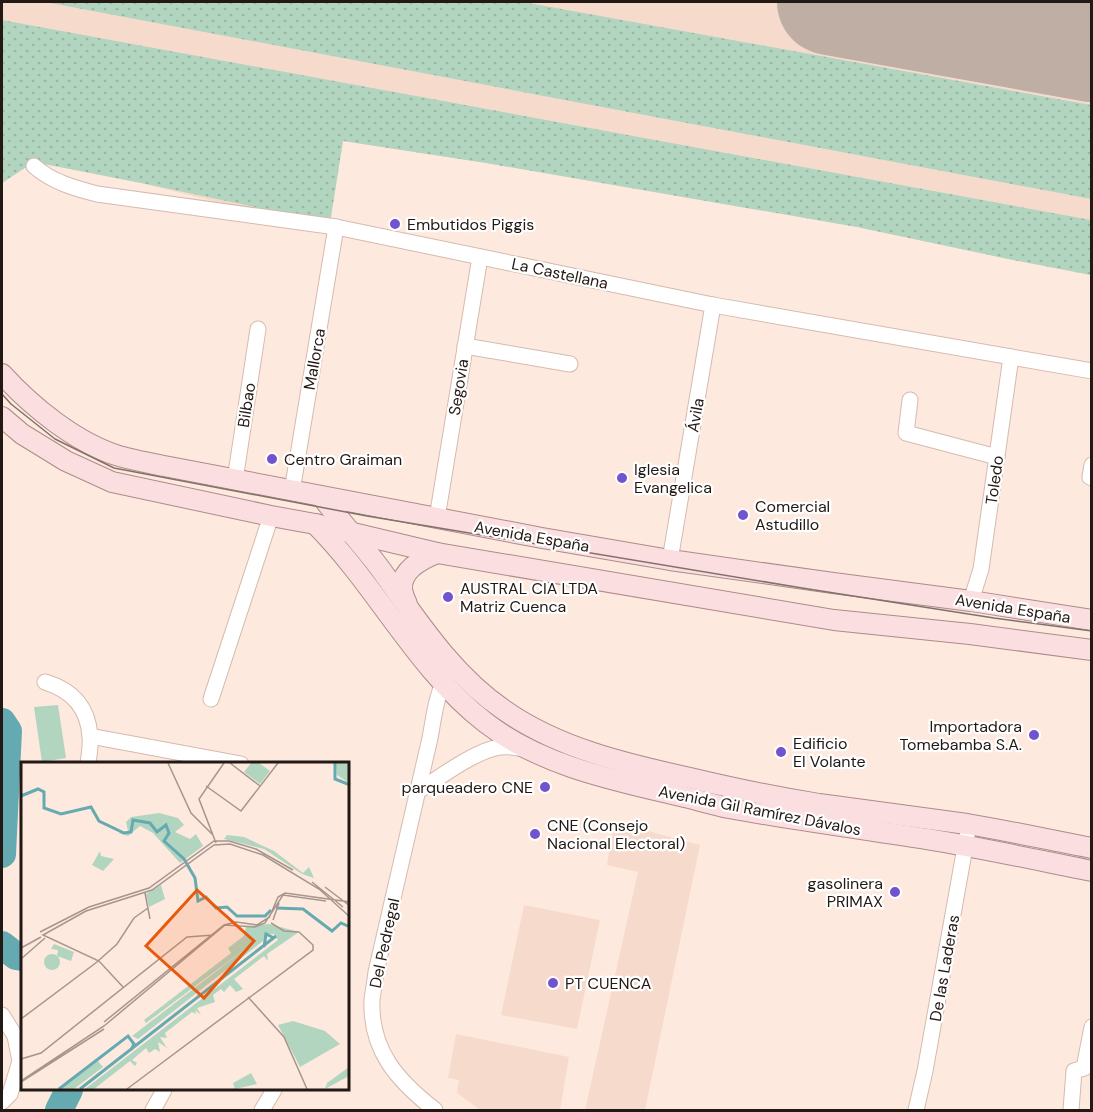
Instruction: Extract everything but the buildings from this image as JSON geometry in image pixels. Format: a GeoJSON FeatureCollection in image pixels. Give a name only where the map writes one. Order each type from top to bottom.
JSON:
{"type":"FeatureCollection","features":[{"type":"Feature","properties":{"kind":"main road","name":"Avenida España"},"geometry":{"type":"LineString","coordinates":[[2,374],[42,413],[81,439],[117,455],[164,466],[670,560],[1092,620]]}},
{"type":"Feature","properties":{"kind":"main road","name":"Avenida España"},"geometry":{"type":"LineString","coordinates":[[2,417],[22,434],[66,461],[112,482],[315,524],[437,553],[826,619],[1092,650]]}},
{"type":"Feature","properties":{"kind":"main road","name":"Avenida Gil Ramírez Dávalos"},"geometry":{"type":"LineString","coordinates":[[322,497],[408,607],[471,711],[528,750],[564,765],[637,786],[727,807],[966,846],[1092,871]]}},
{"type":"Feature","properties":{"kind":"main road","name":"Avenida Gil Ramírez Dávalos"},"geometry":{"type":"LineString","coordinates":[[315,524],[345,556],[394,622],[448,674],[525,723],[558,740],[608,758],[796,800],[969,825],[1092,848]]}},
{"type":"Feature","properties":{"kind":"main road"},"geometry":{"type":"LineString","coordinates":[[408,607],[402,591],[403,581],[408,571],[417,563],[437,553]]}},
{"type":"Feature","properties":{"kind":"main road"},"geometry":{"type":"LineString","coordinates":[[795,819],[796,800]]}},
{"type":"Feature","properties":{"kind":"street","name":"La Castellana"},"geometry":{"type":"LineString","coordinates":[[34,166],[42,173],[69,186],[97,194],[336,227],[714,305],[1092,371]]}},
{"type":"Feature","properties":{"kind":"street","name":"Mallorca"},"geometry":{"type":"LineString","coordinates":[[292,491],[336,227]]}},
{"type":"Feature","properties":{"kind":"street","name":"Segovia"},"geometry":{"type":"LineString","coordinates":[[436,518],[480,257]]}},
{"type":"Feature","properties":{"kind":"street","name":"Ávila"},"geometry":{"type":"LineString","coordinates":[[670,560],[714,305]]}},
{"type":"Feature","properties":{"kind":"street","name":"Bilbao"},"geometry":{"type":"LineString","coordinates":[[235,480],[258,330]]}},
{"type":"Feature","properties":{"kind":"street"},"geometry":{"type":"LineString","coordinates":[[465,346],[570,364]]}},
{"type":"Feature","properties":{"kind":"street","name":"Toledo"},"geometry":{"type":"LineString","coordinates":[[971,601],[981,568],[1011,357]]}},
{"type":"Feature","properties":{"kind":"street"},"geometry":{"type":"LineString","coordinates":[[910,400],[906,433],[997,457]]}},
{"type":"Feature","properties":{"kind":"street"},"geometry":{"type":"LineString","coordinates":[[1092,465],[1090,477],[1092,478]]}},
{"type":"Feature","properties":{"kind":"street"},"geometry":{"type":"LineString","coordinates":[[211,699],[271,516]]}},
{"type":"Feature","properties":{"kind":"street","name":"Del Pedregal"},"geometry":{"type":"LineString","coordinates":[[435,1110],[412,1093],[387,1062],[377,1039],[372,1000],[376,972],[434,712],[448,674]]}},
{"type":"Feature","properties":{"kind":"street"},"geometry":{"type":"LineString","coordinates":[[45,682],[69,692],[86,715],[90,736],[88,762]]}},
{"type":"Feature","properties":{"kind":"street"},"geometry":{"type":"LineString","coordinates":[[90,736],[230,762]]}},
{"type":"Feature","properties":{"kind":"street"},"geometry":{"type":"LineString","coordinates":[[418,791],[466,761],[489,750],[509,746],[528,750]]}},
{"type":"Feature","properties":{"kind":"street","name":"De las Laderas"},"geometry":{"type":"LineString","coordinates":[[916,1110],[969,825]]}},
{"type":"Feature","properties":{"kind":"street"},"geometry":{"type":"LineString","coordinates":[[2,1016],[15,1036],[20,1061],[10,1094],[2,1102]]}},
{"type":"Feature","properties":{"kind":"street"},"geometry":{"type":"LineString","coordinates":[[1071,1110],[1074,1071],[1084,1068],[1092,1027]]}},
{"type":"Feature","properties":{"kind":"street"},"geometry":{"type":"LineString","coordinates":[[153,1110],[163,1091]]}},
{"type":"Feature","properties":{"kind":"street"},"geometry":{"type":"LineString","coordinates":[[262,1110],[273,1091]]}},
{"type":"Feature","properties":{"kind":"shaded area"},"geometry":{"type":"Polygon","coordinates":[[[2,2],[1091,2],[1091,275],[857,227],[486,163],[343,141],[330,223],[248,210],[141,183],[34,162],[2,183],[2,2]]]}},
{"type":"Feature","properties":{"kind":"shaded area"},"geometry":{"type":"Polygon","coordinates":[[[614,822],[700,845],[645,1110],[585,1110],[638,872],[607,865],[614,822]]]}},
{"type":"Feature","properties":{"kind":"shaded area","name":"PT CUENCA"},"geometry":{"type":"Polygon","coordinates":[[[524,905],[600,920],[577,1029],[501,1015],[524,905]]]}},
{"type":"Feature","properties":{"kind":"shaded area"},"geometry":{"type":"Polygon","coordinates":[[[456,1034],[569,1057],[560,1110],[480,1110],[457,1093],[459,1080],[448,1078],[456,1034]]]}},
{"type":"Feature","properties":{"kind":"green space"},"geometry":{"type":"Polygon","coordinates":[[[45,2],[523,2],[1091,105],[1091,199],[45,2]]]}},
{"type":"Feature","properties":{"kind":"green space"},"geometry":{"type":"Polygon","coordinates":[[[2,20],[1091,220],[1091,275],[857,227],[486,163],[343,141],[330,223],[34,162],[2,183],[2,20]]]}},
{"type":"Feature","properties":{"kind":"green space"},"geometry":{"type":"Polygon","coordinates":[[[58,705],[66,758],[42,762],[34,707],[58,705]]]}},
{"type":"Feature","properties":{"kind":"waterway"},"geometry":{"type":"LineString","coordinates":[[2,722],[8,731],[2,854]]}},
{"type":"Feature","properties":{"kind":"waterway"},"geometry":{"type":"LineString","coordinates":[[2,945],[16,956],[21,957]]}},
{"type":"Feature","properties":{"kind":"waterway"},"geometry":{"type":"LineString","coordinates":[[59,1110],[68,1091]]}},
{"type":"Feature","properties":{"kind":"runway"},"geometry":{"type":"LineString","coordinates":[[830,2],[1092,49]]}},
{"type":"Feature","properties":{"kind":"tram line"},"geometry":{"type":"LineString","coordinates":[[2,394],[55,439],[114,468],[367,516],[802,588],[1092,631]]}},
{"type":"Feature","properties":{"kind":"place","name":"Embutidos Piggis"},"geometry":{"type":"Point","coordinates":[395,224]}},
{"type":"Feature","properties":{"kind":"place","name":"Centro Graiman"},"geometry":{"type":"Point","coordinates":[272,459]}},
{"type":"Feature","properties":{"kind":"place","name":"Iglesia Evangelica"},"geometry":{"type":"Point","coordinates":[622,478]}},
{"type":"Feature","properties":{"kind":"place","name":"Comercial Astudillo"},"geometry":{"type":"Point","coordinates":[743,515]}},
{"type":"Feature","properties":{"kind":"place","name":"AUSTRAL CIA LTDA Matriz Cuenca"},"geometry":{"type":"Point","coordinates":[448,597]}},
{"type":"Feature","properties":{"kind":"place","name":"Importadora Tomebamba S.A."},"geometry":{"type":"Point","coordinates":[1034,735]}},
{"type":"Feature","properties":{"kind":"place","name":"Edificio El Volante"},"geometry":{"type":"Point","coordinates":[781,752]}},
{"type":"Feature","properties":{"kind":"place","name":"parqueadero CNE"},"geometry":{"type":"Point","coordinates":[545,787]}},
{"type":"Feature","properties":{"kind":"place","name":"CNE (Consejo Nacional Electoral)"},"geometry":{"type":"Point","coordinates":[535,834]}},
{"type":"Feature","properties":{"kind":"place","name":"gasolinera PRIMAX"},"geometry":{"type":"Point","coordinates":[895,892]}},
{"type":"Feature","properties":{"kind":"place","name":"PT CUENCA"},"geometry":{"type":"Point","coordinates":[553,983]}}]}
